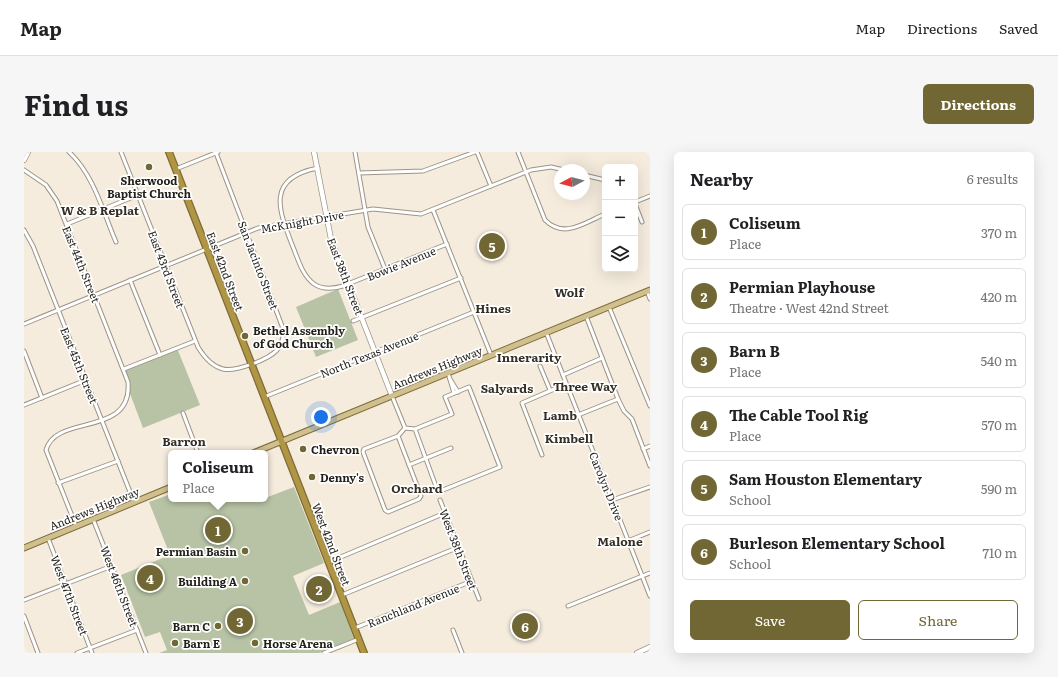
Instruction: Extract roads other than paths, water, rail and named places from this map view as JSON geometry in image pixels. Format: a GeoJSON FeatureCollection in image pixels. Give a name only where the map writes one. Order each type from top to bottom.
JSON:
{"type":"FeatureCollection","features":[{"type":"Feature","properties":{"kind":"highway","name":"East 42nd Street"},"geometry":{"type":"LineString","coordinates":[[169,152],[282,441]]}},
{"type":"Feature","properties":{"kind":"highway","name":"West 42nd Street"},"geometry":{"type":"LineString","coordinates":[[282,441],[364,653]]}},
{"type":"Feature","properties":{"kind":"main road","name":"Andrews Highway"},"geometry":{"type":"LineString","coordinates":[[260,450],[648,290]]}},
{"type":"Feature","properties":{"kind":"main road","name":"Andrews Highway"},"geometry":{"type":"LineString","coordinates":[[24,548],[168,488]]}},
{"type":"Feature","properties":{"kind":"street"},"geometry":{"type":"LineString","coordinates":[[24,160],[28,152]]}},
{"type":"Feature","properties":{"kind":"street"},"geometry":{"type":"LineString","coordinates":[[69,152],[84,169],[116,242]]}},
{"type":"Feature","properties":{"kind":"street","name":"East 43rd Street"},"geometry":{"type":"LineString","coordinates":[[121,152],[195,340]]}},
{"type":"Feature","properties":{"kind":"street"},"geometry":{"type":"LineString","coordinates":[[176,169],[217,152]]}},
{"type":"Feature","properties":{"kind":"street","name":"San Jacinto Street"},"geometry":{"type":"LineString","coordinates":[[195,340],[204,357],[221,368],[235,369],[271,355],[277,350],[283,340],[284,331],[217,152]]}},
{"type":"Feature","properties":{"kind":"street","name":"East 38th Street"},"geometry":{"type":"LineString","coordinates":[[314,152],[331,240],[392,396]]}},
{"type":"Feature","properties":{"kind":"street"},"geometry":{"type":"LineString","coordinates":[[355,152],[368,227],[385,269]]}},
{"type":"Feature","properties":{"kind":"street"},"geometry":{"type":"LineString","coordinates":[[358,173],[423,171],[476,152],[491,186]]}},
{"type":"Feature","properties":{"kind":"street"},"geometry":{"type":"LineString","coordinates":[[518,152],[545,220],[553,227],[564,230],[602,215]]}},
{"type":"Feature","properties":{"kind":"street","name":"Bowie Avenue"},"geometry":{"type":"LineString","coordinates":[[318,168],[292,178],[283,187],[279,195],[279,204],[283,223],[303,269],[310,280],[324,288],[338,288],[447,244]]}},
{"type":"Feature","properties":{"kind":"street","name":"McKnight Drive"},"geometry":{"type":"LineString","coordinates":[[24,324],[247,232],[283,223],[364,210],[381,210],[416,215],[433,210],[526,172],[545,168],[554,169]]}},
{"type":"Feature","properties":{"kind":"street","name":"East 44th Street"},"geometry":{"type":"LineString","coordinates":[[24,170],[39,179],[49,188],[57,200],[124,369],[128,387],[126,401],[117,412],[102,420],[65,432],[50,441],[46,450],[76,526]]}},
{"type":"Feature","properties":{"kind":"street"},"geometry":{"type":"LineString","coordinates":[[590,176],[602,179]]}},
{"type":"Feature","properties":{"kind":"street"},"geometry":{"type":"LineString","coordinates":[[67,224],[138,195]]}},
{"type":"Feature","properties":{"kind":"street"},"geometry":{"type":"LineString","coordinates":[[638,202],[650,196]]}},
{"type":"Feature","properties":{"kind":"street"},"geometry":{"type":"LineString","coordinates":[[433,210],[491,355]]}},
{"type":"Feature","properties":{"kind":"street"},"geometry":{"type":"LineString","coordinates":[[638,211],[642,222]]}},
{"type":"Feature","properties":{"kind":"street","name":"East 45th Street"},"geometry":{"type":"LineString","coordinates":[[24,230],[33,246],[134,502]]}},
{"type":"Feature","properties":{"kind":"street"},"geometry":{"type":"LineString","coordinates":[[353,322],[461,278]]}},
{"type":"Feature","properties":{"kind":"street"},"geometry":{"type":"LineString","coordinates":[[130,280],[160,355]]}},
{"type":"Feature","properties":{"kind":"street"},"geometry":{"type":"LineString","coordinates":[[648,290],[650,299]]}},
{"type":"Feature","properties":{"kind":"street"},"geometry":{"type":"LineString","coordinates":[[609,307],[650,406]]}},
{"type":"Feature","properties":{"kind":"street","name":"North Texas Avenue"},"geometry":{"type":"LineString","coordinates":[[264,397],[474,312]]}},
{"type":"Feature","properties":{"kind":"street"},"geometry":{"type":"LineString","coordinates":[[586,316],[618,399],[624,411],[632,419],[650,466]]}},
{"type":"Feature","properties":{"kind":"street","name":"Carolyn Drive"},"geometry":{"type":"LineString","coordinates":[[546,332],[650,596]]}},
{"type":"Feature","properties":{"kind":"street"},"geometry":{"type":"LineString","coordinates":[[124,369],[195,340]]}},
{"type":"Feature","properties":{"kind":"street"},"geometry":{"type":"LineString","coordinates":[[24,352],[42,398]]}},
{"type":"Feature","properties":{"kind":"street"},"geometry":{"type":"LineString","coordinates":[[563,375],[602,358]]}},
{"type":"Feature","properties":{"kind":"street"},"geometry":{"type":"LineString","coordinates":[[24,364],[28,362]]}},
{"type":"Feature","properties":{"kind":"street"},"geometry":{"type":"LineString","coordinates":[[540,366],[550,390]]}},
{"type":"Feature","properties":{"kind":"street"},"geometry":{"type":"LineString","coordinates":[[448,373],[456,392]]}},
{"type":"Feature","properties":{"kind":"street"},"geometry":{"type":"LineString","coordinates":[[24,405],[86,380]]}},
{"type":"Feature","properties":{"kind":"street"},"geometry":{"type":"LineString","coordinates":[[542,454],[522,403],[566,384]]}},
{"type":"Feature","properties":{"kind":"street"},"geometry":{"type":"LineString","coordinates":[[405,428],[415,430],[452,414],[445,397],[469,387],[500,467],[438,492],[415,430]]}},
{"type":"Feature","properties":{"kind":"street"},"geometry":{"type":"LineString","coordinates":[[392,396],[405,428]]}},
{"type":"Feature","properties":{"kind":"street"},"geometry":{"type":"LineString","coordinates":[[578,415],[618,399]]}},
{"type":"Feature","properties":{"kind":"street"},"geometry":{"type":"LineString","coordinates":[[182,413],[197,450]]}},
{"type":"Feature","properties":{"kind":"street"},"geometry":{"type":"LineString","coordinates":[[398,436],[421,496],[419,499],[388,512],[385,510],[362,452],[364,449],[398,436],[405,428]]}},
{"type":"Feature","properties":{"kind":"street"},"geometry":{"type":"LineString","coordinates":[[644,449],[650,446]]}},
{"type":"Feature","properties":{"kind":"street"},"geometry":{"type":"LineString","coordinates":[[409,465],[451,448]]}},
{"type":"Feature","properties":{"kind":"street"},"geometry":{"type":"LineString","coordinates":[[58,483],[118,461]]}},
{"type":"Feature","properties":{"kind":"street"},"geometry":{"type":"LineString","coordinates":[[612,500],[650,487]]}},
{"type":"Feature","properties":{"kind":"street","name":"West 38th Street"},"geometry":{"type":"LineString","coordinates":[[440,500],[479,599]]}},
{"type":"Feature","properties":{"kind":"street"},"geometry":{"type":"LineString","coordinates":[[329,562],[445,513]]}},
{"type":"Feature","properties":{"kind":"street","name":"West 46th Street"},"geometry":{"type":"LineString","coordinates":[[93,519],[146,653]]}},
{"type":"Feature","properties":{"kind":"street"},"geometry":{"type":"LineString","coordinates":[[628,541],[650,532]]}},
{"type":"Feature","properties":{"kind":"street","name":"West 47th Street"},"geometry":{"type":"LineString","coordinates":[[48,538],[92,653]]}},
{"type":"Feature","properties":{"kind":"street"},"geometry":{"type":"LineString","coordinates":[[342,595],[459,547]]}},
{"type":"Feature","properties":{"kind":"street"},"geometry":{"type":"LineString","coordinates":[[24,600],[112,566]]}},
{"type":"Feature","properties":{"kind":"street"},"geometry":{"type":"LineString","coordinates":[[568,606],[650,573]]}},
{"type":"Feature","properties":{"kind":"street","name":"Ranchland Avenue"},"geometry":{"type":"LineString","coordinates":[[355,628],[472,581]]}},
{"type":"Feature","properties":{"kind":"street"},"geometry":{"type":"LineString","coordinates":[[24,616],[38,653]]}},
{"type":"Feature","properties":{"kind":"street"},"geometry":{"type":"LineString","coordinates":[[77,653],[137,630]]}},
{"type":"Feature","properties":{"kind":"street"},"geometry":{"type":"LineString","coordinates":[[453,630],[462,653]]}},
{"type":"Feature","properties":{"kind":"street"},"geometry":{"type":"LineString","coordinates":[[324,653],[359,639]]}},
{"type":"Feature","properties":{"kind":"street"},"geometry":{"type":"LineString","coordinates":[[637,653],[650,647]]}},
{"type":"Feature","properties":{"kind":"place","name":"Sherwood Baptist Church"},"geometry":{"type":"Point","coordinates":[149,167]}},
{"type":"Feature","properties":{"kind":"place","name":"Sam Houston Elementary"},"geometry":{"type":"Point","coordinates":[492,246]}},
{"type":"Feature","properties":{"kind":"place","name":"Bethel Assembly of God Church"},"geometry":{"type":"Point","coordinates":[245,336]}},
{"type":"Feature","properties":{"kind":"place","name":"Chevron"},"geometry":{"type":"Point","coordinates":[303,449]}},
{"type":"Feature","properties":{"kind":"place","name":"Denny's"},"geometry":{"type":"Point","coordinates":[312,477]}},
{"type":"Feature","properties":{"kind":"place","name":"Coliseum"},"geometry":{"type":"Point","coordinates":[218,530]}},
{"type":"Feature","properties":{"kind":"place","name":"Permian Basin"},"geometry":{"type":"Point","coordinates":[245,551]}},
{"type":"Feature","properties":{"kind":"place","name":"The Cable Tool Rig"},"geometry":{"type":"Point","coordinates":[150,578]}},
{"type":"Feature","properties":{"kind":"place","name":"Building A"},"geometry":{"type":"Point","coordinates":[245,581]}},
{"type":"Feature","properties":{"kind":"place","name":"Permian Playhouse"},"geometry":{"type":"Point","coordinates":[319,589]}},
{"type":"Feature","properties":{"kind":"place","name":"Barn B"},"geometry":{"type":"Point","coordinates":[240,621]}},
{"type":"Feature","properties":{"kind":"place","name":"Barn C"},"geometry":{"type":"Point","coordinates":[218,626]}},
{"type":"Feature","properties":{"kind":"place","name":"Burleson Elementary School"},"geometry":{"type":"Point","coordinates":[525,626]}},
{"type":"Feature","properties":{"kind":"place","name":"Barn E"},"geometry":{"type":"Point","coordinates":[175,643]}},
{"type":"Feature","properties":{"kind":"place","name":"Horse Arena"},"geometry":{"type":"Point","coordinates":[255,643]}},
{"type":"Feature","properties":{"kind":"district","name":"W & B Replat"},"geometry":{"type":"Point","coordinates":[100,210]}},
{"type":"Feature","properties":{"kind":"district","name":"Wolf"},"geometry":{"type":"Point","coordinates":[569,292]}},
{"type":"Feature","properties":{"kind":"district","name":"Hines"},"geometry":{"type":"Point","coordinates":[493,308]}},
{"type":"Feature","properties":{"kind":"district","name":"Innerarity"},"geometry":{"type":"Point","coordinates":[529,357]}},
{"type":"Feature","properties":{"kind":"district","name":"Three Way"},"geometry":{"type":"Point","coordinates":[585,386]}},
{"type":"Feature","properties":{"kind":"district","name":"Salyards"},"geometry":{"type":"Point","coordinates":[507,388]}},
{"type":"Feature","properties":{"kind":"district","name":"Lamb"},"geometry":{"type":"Point","coordinates":[560,415]}},
{"type":"Feature","properties":{"kind":"district","name":"Kimbell"},"geometry":{"type":"Point","coordinates":[569,438]}},
{"type":"Feature","properties":{"kind":"district","name":"Barron"},"geometry":{"type":"Point","coordinates":[184,441]}},
{"type":"Feature","properties":{"kind":"district","name":"Orchard"},"geometry":{"type":"Point","coordinates":[417,488]}},
{"type":"Feature","properties":{"kind":"district","name":"Malone"},"geometry":{"type":"Point","coordinates":[620,541]}}]}
